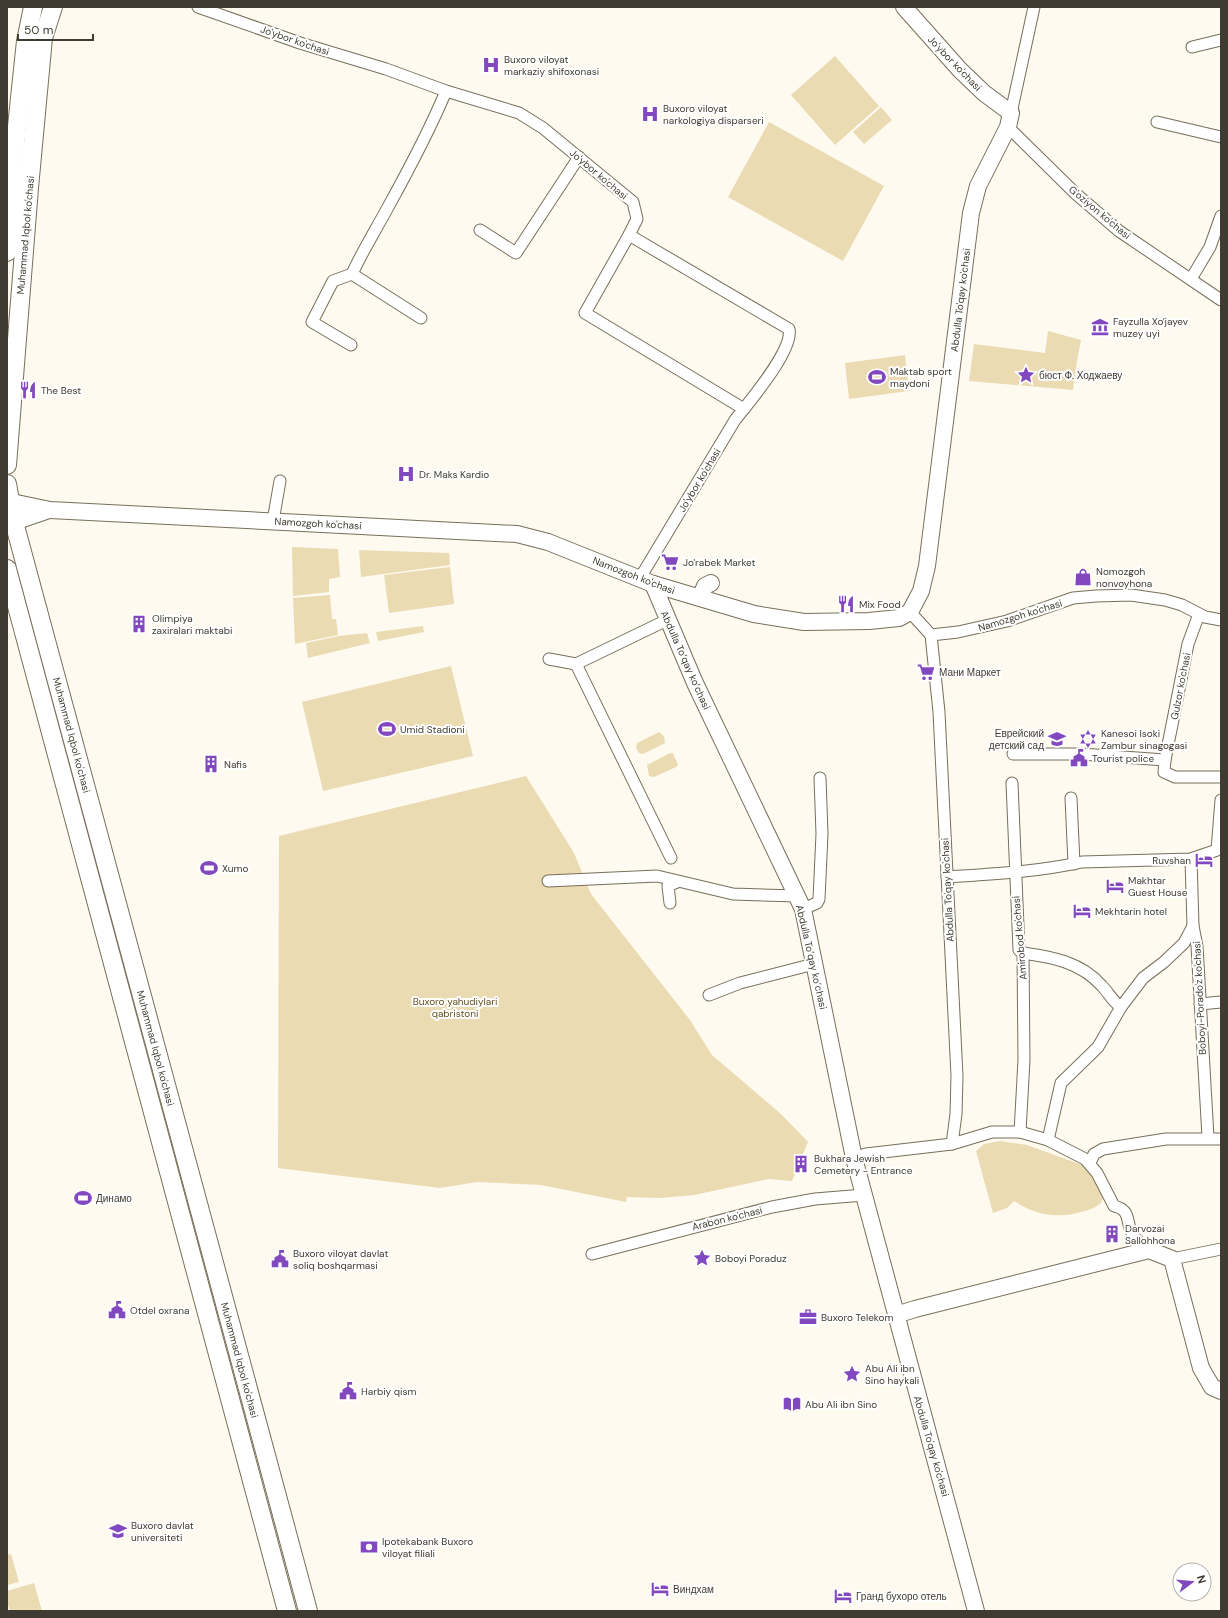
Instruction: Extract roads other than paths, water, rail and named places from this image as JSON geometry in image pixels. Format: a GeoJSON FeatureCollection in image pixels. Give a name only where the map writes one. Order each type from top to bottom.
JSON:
{"type":"FeatureCollection","features":[{"type":"Feature","properties":{"kind":"main road","name":"Muhammad Iqbol ko'chasi"},"geometry":{"type":"LineString","coordinates":[[7,252],[26,41],[33,7]]}},
{"type":"Feature","properties":{"kind":"main road","name":"Muhammad Iqbol ko'chasi"},"geometry":{"type":"LineString","coordinates":[[7,465],[13,372],[43,38],[53,7]]}},
{"type":"Feature","properties":{"kind":"main road","name":"Muhammad Iqbol ko'chasi"},"geometry":{"type":"LineString","coordinates":[[7,484],[11,522],[308,1611]]}},
{"type":"Feature","properties":{"kind":"main road","name":"Muhammad Iqbol ko'chasi"},"geometry":{"type":"LineString","coordinates":[[7,570],[287,1611]]}},
{"type":"Feature","properties":{"kind":"street","name":"Jo'ybor ko'chasi"},"geometry":{"type":"LineString","coordinates":[[198,7],[300,42],[386,69],[446,91],[519,113],[543,128],[633,202],[637,219],[629,235],[789,329],[789,341],[782,355],[755,396],[744,408],[646,582]]}},
{"type":"Feature","properties":{"kind":"street","name":"Jo'ybor ko'chasi"},"geometry":{"type":"LineString","coordinates":[[904,7],[960,70],[1010,120]]}},
{"type":"Feature","properties":{"kind":"street"},"geometry":{"type":"LineString","coordinates":[[1010,120],[1034,7]]}},
{"type":"Feature","properties":{"kind":"street"},"geometry":{"type":"LineString","coordinates":[[1192,47],[1221,40]]}},
{"type":"Feature","properties":{"kind":"street"},"geometry":{"type":"LineString","coordinates":[[351,345],[312,322],[333,281],[352,274],[388,209],[433,121],[446,91]]}},
{"type":"Feature","properties":{"kind":"street","name":"G'oziyon ko'chasi"},"geometry":{"type":"LineString","coordinates":[[1010,120],[1075,192],[1119,230],[1191,279],[1206,291],[1219,295]]}},
{"type":"Feature","properties":{"kind":"street","name":"Abdulla To'qay ko'chasi"},"geometry":{"type":"LineString","coordinates":[[910,612],[920,591],[926,566],[971,213],[978,186],[1010,120]]}},
{"type":"Feature","properties":{"kind":"street"},"geometry":{"type":"LineString","coordinates":[[1157,122],[1221,137]]}},
{"type":"Feature","properties":{"kind":"street"},"geometry":{"type":"LineString","coordinates":[[480,230],[516,253],[579,157]]}},
{"type":"Feature","properties":{"kind":"street"},"geometry":{"type":"LineString","coordinates":[[1191,279],[1210,247],[1221,216]]}},
{"type":"Feature","properties":{"kind":"street"},"geometry":{"type":"LineString","coordinates":[[629,235],[585,314],[744,408]]}},
{"type":"Feature","properties":{"kind":"street"},"geometry":{"type":"LineString","coordinates":[[352,274],[421,318]]}},
{"type":"Feature","properties":{"kind":"street"},"geometry":{"type":"LineString","coordinates":[[273,522],[280,481]]}},
{"type":"Feature","properties":{"kind":"street","name":"Namozgoh ko'chasi"},"geometry":{"type":"LineString","coordinates":[[9,501],[50,510],[518,534],[548,542],[646,582],[754,614],[804,622],[887,620],[900,618],[910,612]]}},
{"type":"Feature","properties":{"kind":"street","name":"Namozgoh ko'chasi"},"geometry":{"type":"LineString","coordinates":[[11,522],[50,510]]}},
{"type":"Feature","properties":{"kind":"street","name":"Abdulla To’qay ko’chasi"},"geometry":{"type":"LineString","coordinates":[[646,582],[667,620],[800,902],[854,1158],[888,1282]]}},
{"type":"Feature","properties":{"kind":"street"},"geometry":{"type":"LineString","coordinates":[[700,598],[705,586],[710,583]]}},
{"type":"Feature","properties":{"kind":"street","name":"Namozgoh ko'chasi"},"geometry":{"type":"LineString","coordinates":[[931,635],[958,632],[1007,621],[1073,598],[1096,596],[1131,596],[1165,600],[1182,605],[1199,614],[1221,620]]}},
{"type":"Feature","properties":{"kind":"street"},"geometry":{"type":"LineString","coordinates":[[910,612],[931,635]]}},
{"type":"Feature","properties":{"kind":"street","name":"Gulzor ko'chasi"},"geometry":{"type":"LineString","coordinates":[[1165,760],[1188,644],[1199,614]]}},
{"type":"Feature","properties":{"kind":"street"},"geometry":{"type":"LineString","coordinates":[[549,659],[576,664],[667,620]]}},
{"type":"Feature","properties":{"kind":"street","name":"Abdulla To'qay ko'chasi"},"geometry":{"type":"LineString","coordinates":[[931,635],[939,712],[957,1076],[956,1114],[952,1144]]}},
{"type":"Feature","properties":{"kind":"street"},"geometry":{"type":"LineString","coordinates":[[576,664],[671,858]]}},
{"type":"Feature","properties":{"kind":"street"},"geometry":{"type":"LineString","coordinates":[[1013,754],[1081,754],[1165,760],[1164,772],[1169,776],[1221,777]]}},
{"type":"Feature","properties":{"kind":"street"},"geometry":{"type":"LineString","coordinates":[[548,881],[654,876],[738,895],[817,903],[819,899],[822,834],[820,778]]}},
{"type":"Feature","properties":{"kind":"street","name":"Amirobod ko'chasi"},"geometry":{"type":"LineString","coordinates":[[1012,782],[1019,950],[1023,953],[1024,1060],[1020,1132]]}},
{"type":"Feature","properties":{"kind":"street"},"geometry":{"type":"LineString","coordinates":[[1071,798],[1074,864]]}},
{"type":"Feature","properties":{"kind":"street"},"geometry":{"type":"LineString","coordinates":[[947,877],[1015,873],[1071,866],[1082,862],[1191,859],[1217,850],[1220,841],[1221,800]]}},
{"type":"Feature","properties":{"kind":"street","name":"Boboyi-Porado'z ko'chasi"},"geometry":{"type":"LineString","coordinates":[[1191,859],[1193,926],[1197,946],[1208,1137]]}},
{"type":"Feature","properties":{"kind":"street"},"geometry":{"type":"LineString","coordinates":[[670,902],[668,886],[677,882]]}},
{"type":"Feature","properties":{"kind":"street"},"geometry":{"type":"LineString","coordinates":[[1048,1140],[1061,1083],[1098,1047],[1121,1007],[1143,978],[1164,962],[1184,943],[1193,926]]}},
{"type":"Feature","properties":{"kind":"street"},"geometry":{"type":"LineString","coordinates":[[1023,953],[1053,957],[1070,963],[1092,976],[1103,986],[1113,1002],[1121,1007]]}},
{"type":"Feature","properties":{"kind":"street"},"geometry":{"type":"LineString","coordinates":[[709,995],[740,983],[814,964]]}},
{"type":"Feature","properties":{"kind":"street"},"geometry":{"type":"LineString","coordinates":[[1200,1004],[1221,1002]]}},
{"type":"Feature","properties":{"kind":"street"},"geometry":{"type":"LineString","coordinates":[[854,1158],[866,1154],[952,1144],[992,1132],[1020,1132],[1048,1140],[1076,1154],[1090,1164],[1114,1206],[1122,1208],[1125,1212],[1134,1236],[1149,1250],[1172,1259],[1221,1249]]}},
{"type":"Feature","properties":{"kind":"street"},"geometry":{"type":"LineString","coordinates":[[1090,1164],[1094,1154],[1103,1149],[1166,1139],[1208,1137],[1221,1138]]}},
{"type":"Feature","properties":{"kind":"street","name":"Arabon ko'chasi"},"geometry":{"type":"LineString","coordinates":[[592,1254],[772,1207],[816,1199],[864,1195]]}},
{"type":"Feature","properties":{"kind":"street"},"geometry":{"type":"LineString","coordinates":[[896,1315],[1149,1250]]}},
{"type":"Feature","properties":{"kind":"street"},"geometry":{"type":"LineString","coordinates":[[1172,1259],[1201,1368],[1212,1387],[1221,1391]]}},
{"type":"Feature","properties":{"kind":"street","name":"Abdulla To'qay ko'chasi"},"geometry":{"type":"LineString","coordinates":[[888,1282],[976,1611]]}},
{"type":"Feature","properties":{"kind":"place","name":"Buxoro viloyat markaziy shifoxonasi"},"geometry":{"type":"Point","coordinates":[491,65]}},
{"type":"Feature","properties":{"kind":"place","name":"Buxoro viloyat narkologiya disparseri"},"geometry":{"type":"Point","coordinates":[650,114]}},
{"type":"Feature","properties":{"kind":"place","name":"Fayzulla Xo'jayev muzey uyi"},"geometry":{"type":"Point","coordinates":[1100,327]}},
{"type":"Feature","properties":{"kind":"place","name":"бюст Ф. Ходжаеву"},"geometry":{"type":"Point","coordinates":[1026,375]}},
{"type":"Feature","properties":{"kind":"place","name":"Maktab sport maydoni"},"geometry":{"type":"Point","coordinates":[877,377]}},
{"type":"Feature","properties":{"kind":"place","name":"The Best"},"geometry":{"type":"Point","coordinates":[28,390]}},
{"type":"Feature","properties":{"kind":"place","name":"Dr. Maks Kardio"},"geometry":{"type":"Point","coordinates":[406,474]}},
{"type":"Feature","properties":{"kind":"place","name":"Jo'rabek Market"},"geometry":{"type":"Point","coordinates":[670,562]}},
{"type":"Feature","properties":{"kind":"place","name":"Nomozgoh nonvoyhona"},"geometry":{"type":"Point","coordinates":[1083,577]}},
{"type":"Feature","properties":{"kind":"place","name":"Mix Food"},"geometry":{"type":"Point","coordinates":[846,604]}},
{"type":"Feature","properties":{"kind":"place","name":"Olimpiya zaxiralari maktabi"},"geometry":{"type":"Point","coordinates":[139,624]}},
{"type":"Feature","properties":{"kind":"place","name":"Мани Маркет"},"geometry":{"type":"Point","coordinates":[926,672]}},
{"type":"Feature","properties":{"kind":"place","name":"Umid Stadioni"},"geometry":{"type":"Point","coordinates":[387,729]}},
{"type":"Feature","properties":{"kind":"place","name":"Еврейский детский сад"},"geometry":{"type":"Point","coordinates":[1057,739]}},
{"type":"Feature","properties":{"kind":"place","name":"Kanesoi Isoki Zambur sinagogasi"},"geometry":{"type":"Point","coordinates":[1088,739]}},
{"type":"Feature","properties":{"kind":"place","name":"Tourist police"},"geometry":{"type":"Point","coordinates":[1079,758]}},
{"type":"Feature","properties":{"kind":"place","name":"Nafis"},"geometry":{"type":"Point","coordinates":[211,764]}},
{"type":"Feature","properties":{"kind":"place","name":"Ruvshan"},"geometry":{"type":"Point","coordinates":[1204,860]}},
{"type":"Feature","properties":{"kind":"place","name":"Xumo"},"geometry":{"type":"Point","coordinates":[209,868]}},
{"type":"Feature","properties":{"kind":"place","name":"Makhtar Guest House"},"geometry":{"type":"Point","coordinates":[1115,886]}},
{"type":"Feature","properties":{"kind":"place","name":"Mekhtarin hotel"},"geometry":{"type":"Point","coordinates":[1082,911]}},
{"type":"Feature","properties":{"kind":"place","name":"Bukhara Jewish Cemetery - Entrance"},"geometry":{"type":"Point","coordinates":[801,1164]}},
{"type":"Feature","properties":{"kind":"place","name":"Динамо"},"geometry":{"type":"Point","coordinates":[83,1198]}},
{"type":"Feature","properties":{"kind":"place","name":"Darvozai Sallohhona"},"geometry":{"type":"Point","coordinates":[1112,1234]}},
{"type":"Feature","properties":{"kind":"place","name":"Boboyi Poraduz"},"geometry":{"type":"Point","coordinates":[702,1258]}},
{"type":"Feature","properties":{"kind":"place","name":"Buxoro viloyat davlat soliq boshqarmasi"},"geometry":{"type":"Point","coordinates":[280,1259]}},
{"type":"Feature","properties":{"kind":"place","name":"Otdel oxrana"},"geometry":{"type":"Point","coordinates":[117,1310]}},
{"type":"Feature","properties":{"kind":"place","name":"Buxoro Telekom"},"geometry":{"type":"Point","coordinates":[808,1317]}},
{"type":"Feature","properties":{"kind":"place","name":"Abu Ali ibn Sino haykali"},"geometry":{"type":"Point","coordinates":[852,1374]}},
{"type":"Feature","properties":{"kind":"place","name":"Harbiy qism"},"geometry":{"type":"Point","coordinates":[348,1391]}},
{"type":"Feature","properties":{"kind":"place","name":"Abu Ali ibn Sino"},"geometry":{"type":"Point","coordinates":[792,1404]}},
{"type":"Feature","properties":{"kind":"place","name":"Buxoro davlat universiteti"},"geometry":{"type":"Point","coordinates":[118,1531]}},
{"type":"Feature","properties":{"kind":"place","name":"Ipotekabank Buxoro viloyat filiali"},"geometry":{"type":"Point","coordinates":[369,1547]}},
{"type":"Feature","properties":{"kind":"place","name":"Виндхам"},"geometry":{"type":"Point","coordinates":[660,1589]}},
{"type":"Feature","properties":{"kind":"place","name":"Гранд бухоро отель"},"geometry":{"type":"Point","coordinates":[843,1596]}},
{"type":"Feature","properties":{"kind":"park label","name":"Buxoro yahudiylari qabristoni"},"geometry":{"type":"Point","coordinates":[455,1006]}}]}
